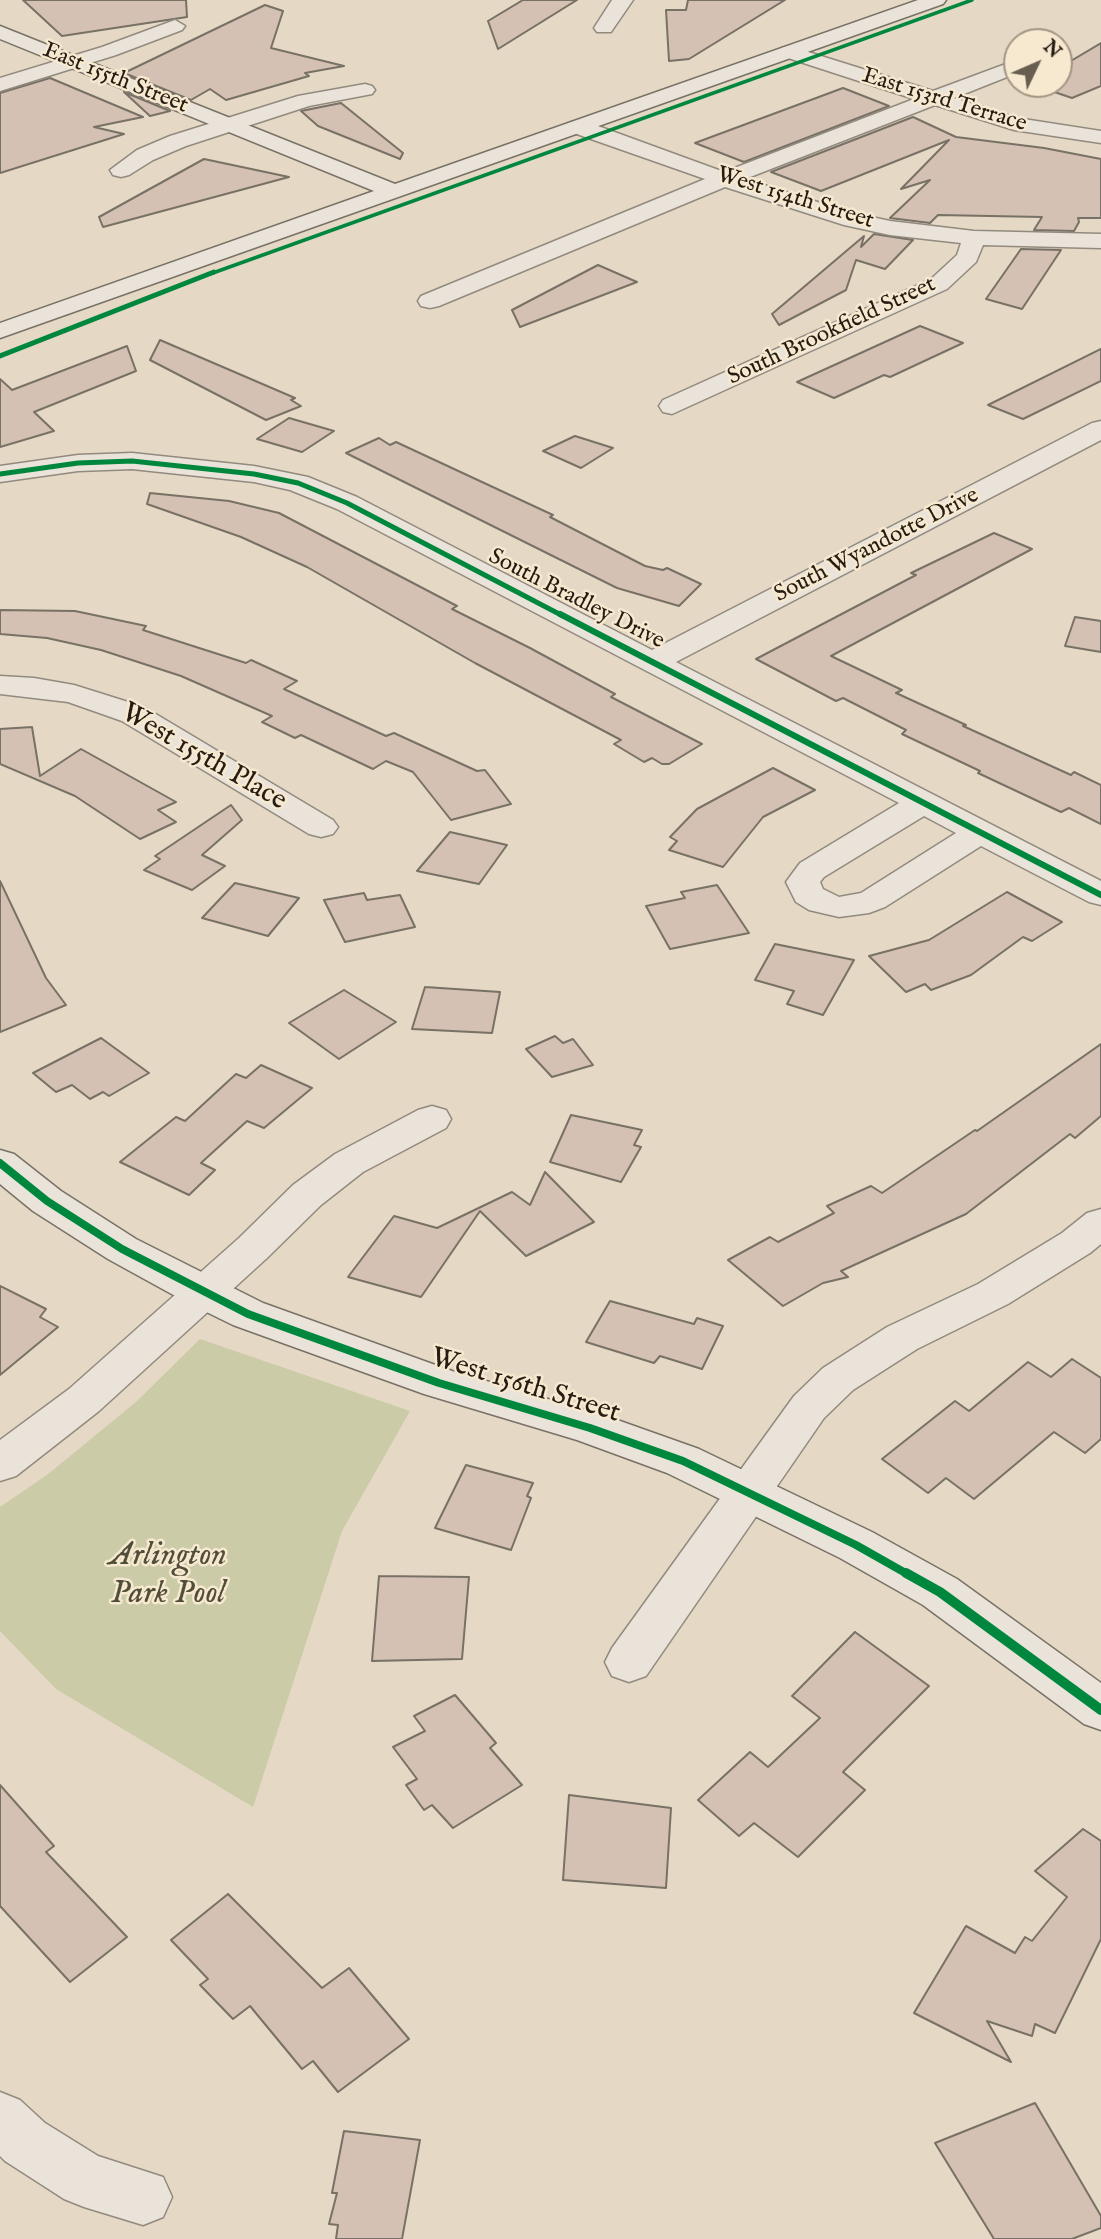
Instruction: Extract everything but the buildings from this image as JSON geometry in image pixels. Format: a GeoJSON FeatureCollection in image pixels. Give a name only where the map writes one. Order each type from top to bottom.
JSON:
{"type":"FeatureCollection","features":[{"type":"Feature","properties":{"kind":"street"},"geometry":{"type":"LineString","coordinates":[[604,28],[614,9],[623,0]]}},
{"type":"Feature","properties":{"kind":"street"},"geometry":{"type":"LineString","coordinates":[[0,331],[789,52],[922,1]]}},
{"type":"Feature","properties":{"kind":"street"},"geometry":{"type":"LineString","coordinates":[[0,85],[175,26]]}},
{"type":"Feature","properties":{"kind":"street","name":"East 155th Street"},"geometry":{"type":"LineString","coordinates":[[0,32],[395,192]]}},
{"type":"Feature","properties":{"kind":"street","name":"East 153rd Terrace"},"geometry":{"type":"LineString","coordinates":[[789,52],[1014,124],[1101,137]]}},
{"type":"Feature","properties":{"kind":"street"},"geometry":{"type":"LineString","coordinates":[[430,301],[725,179],[1003,72]]}},
{"type":"Feature","properties":{"kind":"street","name":"East 155th Street"},"geometry":{"type":"LineString","coordinates":[[121,170],[158,149],[305,100],[365,90]]}},
{"type":"Feature","properties":{"kind":"street","name":"West 154th Street"},"geometry":{"type":"LineString","coordinates":[[579,127],[844,218],[890,228],[974,239],[1101,242]]}},
{"type":"Feature","properties":{"kind":"street","name":"South Brookfield Street"},"geometry":{"type":"LineString","coordinates":[[672,405],[940,284],[968,257],[974,239]]}},
{"type":"Feature","properties":{"kind":"street","name":"South Wyandotte Drive"},"geometry":{"type":"LineString","coordinates":[[652,662],[1101,429]]}},
{"type":"Feature","properties":{"kind":"street","name":"South Bradley Drive"},"geometry":{"type":"LineString","coordinates":[[0,474],[78,463],[132,461],[254,474],[298,484],[347,503],[1101,895]]}},
{"type":"Feature","properties":{"kind":"street","name":"West 155th Place"},"geometry":{"type":"LineString","coordinates":[[0,685],[74,694],[133,714],[321,827]]}},
{"type":"Feature","properties":{"kind":"street"},"geometry":{"type":"LineString","coordinates":[[923,802],[812,870],[803,882],[808,895],[821,903],[839,907],[858,906],[873,900],[980,832]]}},
{"type":"Feature","properties":{"kind":"street"},"geometry":{"type":"LineString","coordinates":[[0,1464],[84,1400],[307,1195],[349,1163],[432,1119]]}},
{"type":"Feature","properties":{"kind":"street","name":"West 156th Street"},"geometry":{"type":"LineString","coordinates":[[0,1163],[47,1201],[122,1249],[203,1293],[314,1340],[439,1383],[590,1427],[683,1461],[856,1545],[940,1592],[1101,1710]]}},
{"type":"Feature","properties":{"kind":"street"},"geometry":{"type":"LineString","coordinates":[[629,1662],[809,1407],[838,1379],[902,1338],[993,1294],[1076,1243],[1101,1223]]}},
{"type":"Feature","properties":{"kind":"street"},"geometry":{"type":"LineString","coordinates":[[0,2119],[25,2142],[84,2179],[143,2197]]}},
{"type":"Feature","properties":{"kind":"green space","name":"Arlington Park Pool"},"geometry":{"type":"Polygon","coordinates":[[[200,1339],[410,1411],[342,1531],[253,1807],[56,1689],[0,1631],[0,1507],[47,1475],[136,1402],[200,1339]]]}},
{"type":"Feature","properties":{"kind":"cycle path"},"geometry":{"type":"LineString","coordinates":[[0,356],[269,251],[972,0]]}},
{"type":"Feature","properties":{"kind":"cycle path"},"geometry":{"type":"LineString","coordinates":[[0,474],[78,463],[132,461],[254,474],[298,483],[347,503],[1101,895]]}},
{"type":"Feature","properties":{"kind":"cycle path"},"geometry":{"type":"LineString","coordinates":[[0,1163],[47,1201],[122,1249],[248,1314],[439,1383],[590,1428],[683,1461],[856,1545],[940,1592],[1101,1710]]}}]}
